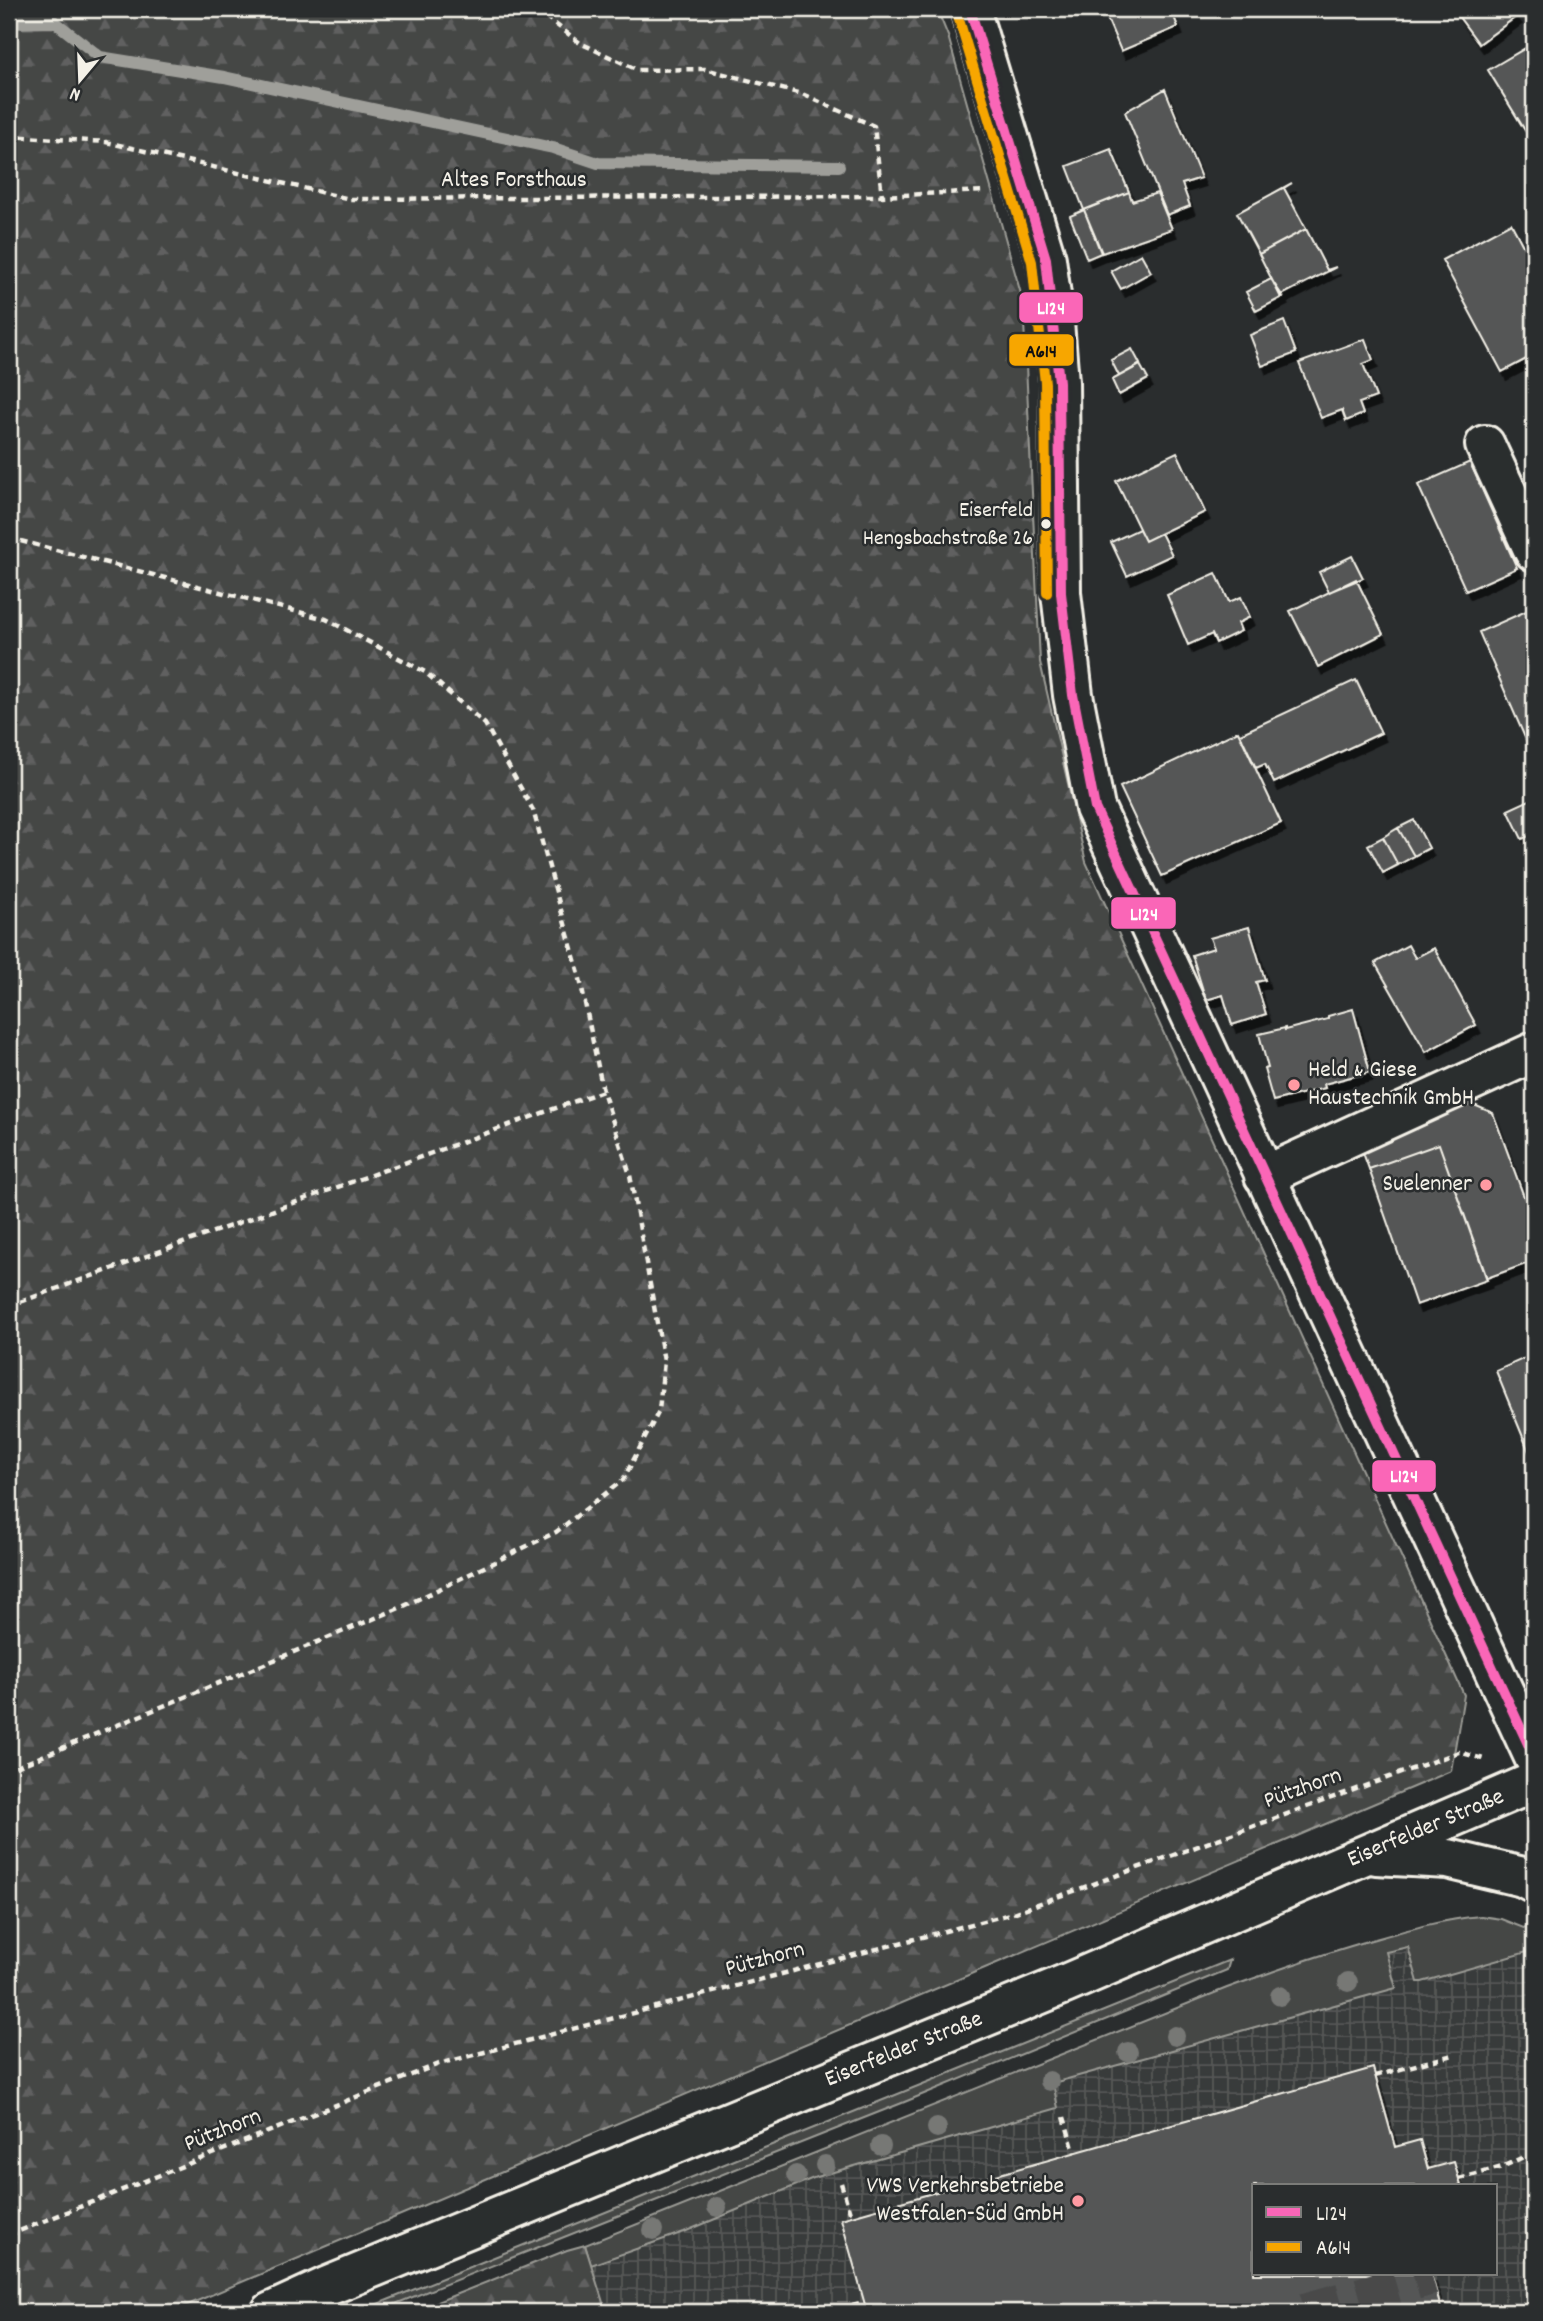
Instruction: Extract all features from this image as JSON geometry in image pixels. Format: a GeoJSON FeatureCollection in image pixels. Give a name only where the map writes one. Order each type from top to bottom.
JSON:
{"type":"FeatureCollection","features":[{"type":"Feature","properties":{"kind":"street"},"geometry":{"type":"LineString","coordinates":[[970,9],[1046,259],[1054,310],[1059,382],[1061,593],[1073,695],[1095,808],[1534,1757]]}},
{"type":"Feature","properties":{"kind":"street"},"geometry":{"type":"LineString","coordinates":[[1485,445],[1534,551]]}},
{"type":"Feature","properties":{"kind":"street"},"geometry":{"type":"LineString","coordinates":[[1264,1176],[1534,1052]]}},
{"type":"Feature","properties":{"kind":"street","name":"Eiserfelder Straße"},"geometry":{"type":"LineString","coordinates":[[271,2312],[328,2286],[1052,1989],[1534,1782]]}},
{"type":"Feature","properties":{"kind":"street"},"geometry":{"type":"LineString","coordinates":[[1367,1854],[1448,1859],[1523,1877],[1534,1883]]}},
{"type":"Feature","properties":{"kind":"street"},"geometry":{"type":"LineString","coordinates":[[293,2312],[328,2286]]}},
{"type":"Feature","properties":{"kind":"path"},"geometry":{"type":"LineString","coordinates":[[536,9],[580,43],[638,70],[705,69],[802,94],[874,126],[882,196]]}},
{"type":"Feature","properties":{"kind":"path","name":"Altes Forsthaus"},"geometry":{"type":"LineString","coordinates":[[9,136],[106,142],[351,199],[882,196],[1026,189]]}},
{"type":"Feature","properties":{"kind":"path"},"geometry":{"type":"LineString","coordinates":[[9,538],[326,619],[425,672],[485,724],[533,810],[579,974],[603,1091],[630,1175],[664,1361],[659,1411],[623,1480],[556,1532],[402,1607],[9,1770]]}},
{"type":"Feature","properties":{"kind":"path"},"geometry":{"type":"LineString","coordinates":[[9,1306],[603,1091]]}},
{"type":"Feature","properties":{"kind":"path","name":"Pützhorn"},"geometry":{"type":"LineString","coordinates":[[9,2235],[439,2064],[1010,1914],[1459,1752],[1494,1762]]}},
{"type":"Feature","properties":{"kind":"path"},"geometry":{"type":"LineString","coordinates":[[1375,2076],[1452,2054]]}},
{"type":"Feature","properties":{"kind":"path"},"geometry":{"type":"LineString","coordinates":[[1064,2117],[1074,2152]]}},
{"type":"Feature","properties":{"kind":"path"},"geometry":{"type":"LineString","coordinates":[[1459,2179],[1502,2167],[1534,2152]]}},
{"type":"Feature","properties":{"kind":"path"},"geometry":{"type":"LineString","coordinates":[[841,2183],[851,2216]]}},
{"type":"Feature","properties":{"kind":"path"},"geometry":{"type":"LineString","coordinates":[[829,2311],[864,2302]]}},
{"type":"Feature","properties":{"kind":"shaded area"},"geometry":{"type":"Polygon","coordinates":[[[1481,1916],[1501,1919],[1534,1932],[1534,2312],[606,2312],[585,2245],[1308,1958],[1455,1918],[1481,1916]]]}},
{"type":"Feature","properties":{"kind":"green space"},"geometry":{"type":"Polygon","coordinates":[[[9,9],[937,9],[948,36],[1023,301],[1040,662],[1086,862],[1464,1695],[1451,1771],[171,2312],[9,2312],[9,9]]]}},
{"type":"Feature","properties":{"kind":"green space"},"geometry":{"type":"Polygon","coordinates":[[[1481,1916],[1501,1919],[1534,1932],[1534,1955],[1530,1951],[1418,1982],[1408,1947],[1386,1952],[1396,1988],[1053,2083],[1058,2108],[816,2177],[684,2232],[591,2265],[585,2245],[1227,1988],[1388,1935],[1441,1922],[1481,1916]]]}},
{"type":"Feature","properties":{"kind":"green space"},"geometry":{"type":"Polygon","coordinates":[[[1230,1960],[1227,1970],[902,2103],[375,2312],[358,2312],[1230,1960]]]}},
{"type":"Feature","properties":{"kind":"green space"},"geometry":{"type":"Polygon","coordinates":[[[585,2245],[606,2312],[412,2312],[567,2250],[585,2245]]]}},
{"type":"Feature","properties":{"kind":"building"},"geometry":{"type":"Polygon","coordinates":[[[1103,9],[1171,9],[1178,27],[1121,51],[1103,9]]]}},
{"type":"Feature","properties":{"kind":"building"},"geometry":{"type":"Polygon","coordinates":[[[1453,9],[1511,9],[1517,16],[1479,44],[1453,9]]]}},
{"type":"Feature","properties":{"kind":"building"},"geometry":{"type":"Polygon","coordinates":[[[1534,43],[1534,145],[1488,70],[1534,43]]]}},
{"type":"Feature","properties":{"kind":"building"},"geometry":{"type":"Polygon","coordinates":[[[1165,89],[1201,178],[1182,184],[1190,206],[1167,215],[1125,112],[1165,89]]]}},
{"type":"Feature","properties":{"kind":"building"},"geometry":{"type":"Polygon","coordinates":[[[1111,149],[1129,192],[1084,210],[1067,166],[1111,149]]]}},
{"type":"Feature","properties":{"kind":"building"},"geometry":{"type":"Polygon","coordinates":[[[1292,183],[1284,188],[1306,229],[1259,254],[1237,213],[1292,183]]]}},
{"type":"Feature","properties":{"kind":"building"},"geometry":{"type":"Polygon","coordinates":[[[1129,192],[1132,201],[1157,193],[1172,229],[1102,253],[1084,210],[1129,192]]]}},
{"type":"Feature","properties":{"kind":"building"},"geometry":{"type":"Polygon","coordinates":[[[1084,210],[1101,253],[1087,259],[1070,216],[1084,210]]]}},
{"type":"Feature","properties":{"kind":"building"},"geometry":{"type":"Polygon","coordinates":[[[1511,223],[1534,267],[1534,355],[1502,372],[1442,260],[1511,223]]]}},
{"type":"Feature","properties":{"kind":"building"},"geometry":{"type":"Polygon","coordinates":[[[1306,229],[1327,270],[1336,267],[1280,296],[1259,254],[1306,229]]]}},
{"type":"Feature","properties":{"kind":"building"},"geometry":{"type":"Polygon","coordinates":[[[1141,254],[1151,272],[1121,289],[1111,271],[1141,254]]]}},
{"type":"Feature","properties":{"kind":"building"},"geometry":{"type":"Polygon","coordinates":[[[1271,279],[1283,297],[1256,311],[1246,292],[1271,279]]]}},
{"type":"Feature","properties":{"kind":"building"},"geometry":{"type":"Polygon","coordinates":[[[1284,321],[1296,353],[1262,366],[1250,335],[1284,321]]]}},
{"type":"Feature","properties":{"kind":"building"},"geometry":{"type":"Polygon","coordinates":[[[1365,339],[1373,360],[1363,364],[1376,397],[1359,403],[1363,414],[1346,421],[1342,410],[1321,418],[1299,363],[1365,339]]]}},
{"type":"Feature","properties":{"kind":"building"},"geometry":{"type":"Polygon","coordinates":[[[1132,349],[1140,364],[1119,376],[1111,360],[1132,349]]]}},
{"type":"Feature","properties":{"kind":"building"},"geometry":{"type":"Polygon","coordinates":[[[1140,365],[1148,379],[1119,395],[1112,380],[1140,365]]]}},
{"type":"Feature","properties":{"kind":"building"},"geometry":{"type":"Polygon","coordinates":[[[1177,452],[1205,512],[1145,541],[1116,481],[1177,452]]]}},
{"type":"Feature","properties":{"kind":"building"},"geometry":{"type":"Polygon","coordinates":[[[1470,462],[1517,568],[1466,591],[1418,485],[1470,462]]]}},
{"type":"Feature","properties":{"kind":"building"},"geometry":{"type":"Polygon","coordinates":[[[1139,529],[1145,541],[1161,533],[1172,555],[1127,576],[1111,542],[1139,529]]]}},
{"type":"Feature","properties":{"kind":"building"},"geometry":{"type":"Polygon","coordinates":[[[1352,556],[1363,578],[1329,592],[1319,572],[1352,556]]]}},
{"type":"Feature","properties":{"kind":"building"},"geometry":{"type":"Polygon","coordinates":[[[1216,573],[1229,602],[1241,597],[1250,617],[1238,623],[1241,631],[1216,643],[1212,634],[1188,645],[1167,595],[1216,573]]]}},
{"type":"Feature","properties":{"kind":"building"},"geometry":{"type":"Polygon","coordinates":[[[1356,579],[1383,634],[1318,667],[1290,611],[1356,579]]]}},
{"type":"Feature","properties":{"kind":"building"},"geometry":{"type":"Polygon","coordinates":[[[1533,608],[1534,736],[1526,740],[1479,632],[1533,608]]]}},
{"type":"Feature","properties":{"kind":"building"},"geometry":{"type":"Polygon","coordinates":[[[1356,680],[1381,733],[1274,783],[1265,764],[1256,768],[1240,734],[1356,680]]]}},
{"type":"Feature","properties":{"kind":"building"},"geometry":{"type":"Polygon","coordinates":[[[1238,731],[1281,823],[1162,876],[1120,787],[1238,731]]]}},
{"type":"Feature","properties":{"kind":"building"},"geometry":{"type":"Polygon","coordinates":[[[1534,798],[1534,834],[1522,839],[1508,810],[1534,798]]]}},
{"type":"Feature","properties":{"kind":"building"},"geometry":{"type":"Polygon","coordinates":[[[1414,820],[1429,848],[1414,856],[1398,828],[1414,820]]]}},
{"type":"Feature","properties":{"kind":"building"},"geometry":{"type":"Polygon","coordinates":[[[1398,828],[1414,856],[1398,865],[1383,837],[1398,828]]]}},
{"type":"Feature","properties":{"kind":"building"},"geometry":{"type":"Polygon","coordinates":[[[1383,837],[1398,865],[1383,873],[1368,845],[1383,837]]]}},
{"type":"Feature","properties":{"kind":"building"},"geometry":{"type":"Polygon","coordinates":[[[1249,927],[1265,980],[1256,982],[1266,1014],[1232,1025],[1223,995],[1206,1000],[1192,955],[1214,948],[1210,938],[1249,927]]]}},
{"type":"Feature","properties":{"kind":"building"},"geometry":{"type":"Polygon","coordinates":[[[1408,945],[1415,958],[1434,948],[1476,1025],[1426,1052],[1375,963],[1408,945]]]}},
{"type":"Feature","properties":{"kind":"building"},"geometry":{"type":"Polygon","coordinates":[[[1353,1009],[1370,1072],[1324,1084],[1325,1088],[1273,1101],[1264,1069],[1268,1068],[1259,1034],[1328,1019],[1328,1016],[1353,1009]]]}},
{"type":"Feature","properties":{"kind":"building","name":"Suelenner"},"geometry":{"type":"Polygon","coordinates":[[[1467,1102],[1493,1113],[1534,1224],[1534,1261],[1487,1278],[1439,1144],[1369,1169],[1362,1150],[1467,1102]]]}},
{"type":"Feature","properties":{"kind":"building"},"geometry":{"type":"Polygon","coordinates":[[[1439,1144],[1487,1280],[1416,1305],[1369,1169],[1439,1144]]]}},
{"type":"Feature","properties":{"kind":"building"},"geometry":{"type":"Polygon","coordinates":[[[1534,1354],[1534,1464],[1496,1371],[1534,1354]]]}},
{"type":"Feature","properties":{"kind":"building","name":"VWS Verkehrsbetriebe Westfalen-Süd GmbH"},"geometry":{"type":"Polygon","coordinates":[[[1373,2068],[1395,2147],[1420,2140],[1428,2169],[1454,2162],[1460,2184],[1252,2184],[1252,2276],[1432,2276],[1442,2312],[867,2312],[841,2219],[1373,2068]]]}},
{"type":"Feature","properties":{"kind":"waterway"},"geometry":{"type":"LineString","coordinates":[[9,23],[55,22],[100,57],[224,77],[553,148],[598,163],[839,166]]}},
{"type":"Feature","properties":{"kind":"tunnel"},"geometry":{"type":"LineString","coordinates":[[1305,2312],[1432,2276]]}},
{"type":"Feature","properties":{"kind":"transit line","name":"L124"},"geometry":{"type":"LineString","coordinates":[[970,9],[1046,259],[1059,382],[1061,593],[1073,695],[1095,808],[1534,1757]]}},
{"type":"Feature","properties":{"kind":"transit line","name":"A614"},"geometry":{"type":"LineString","coordinates":[[957,13],[1032,262],[1045,383],[1047,593]]}},
{"type":"Feature","properties":{"kind":"place","name":"Eiserfeld Hengsbachstraße 26"},"geometry":{"type":"Point","coordinates":[1046,524]}},
{"type":"Feature","properties":{"kind":"place","name":"Held & Giese Haustechnik GmbH"},"geometry":{"type":"Point","coordinates":[1294,1085]}},
{"type":"Feature","properties":{"kind":"place","name":"Suelenner"},"geometry":{"type":"Point","coordinates":[1486,1185]}},
{"type":"Feature","properties":{"kind":"place","name":"VWS Verkehrsbetriebe Westfalen-Süd GmbH"},"geometry":{"type":"Point","coordinates":[1078,2201]}}]}
